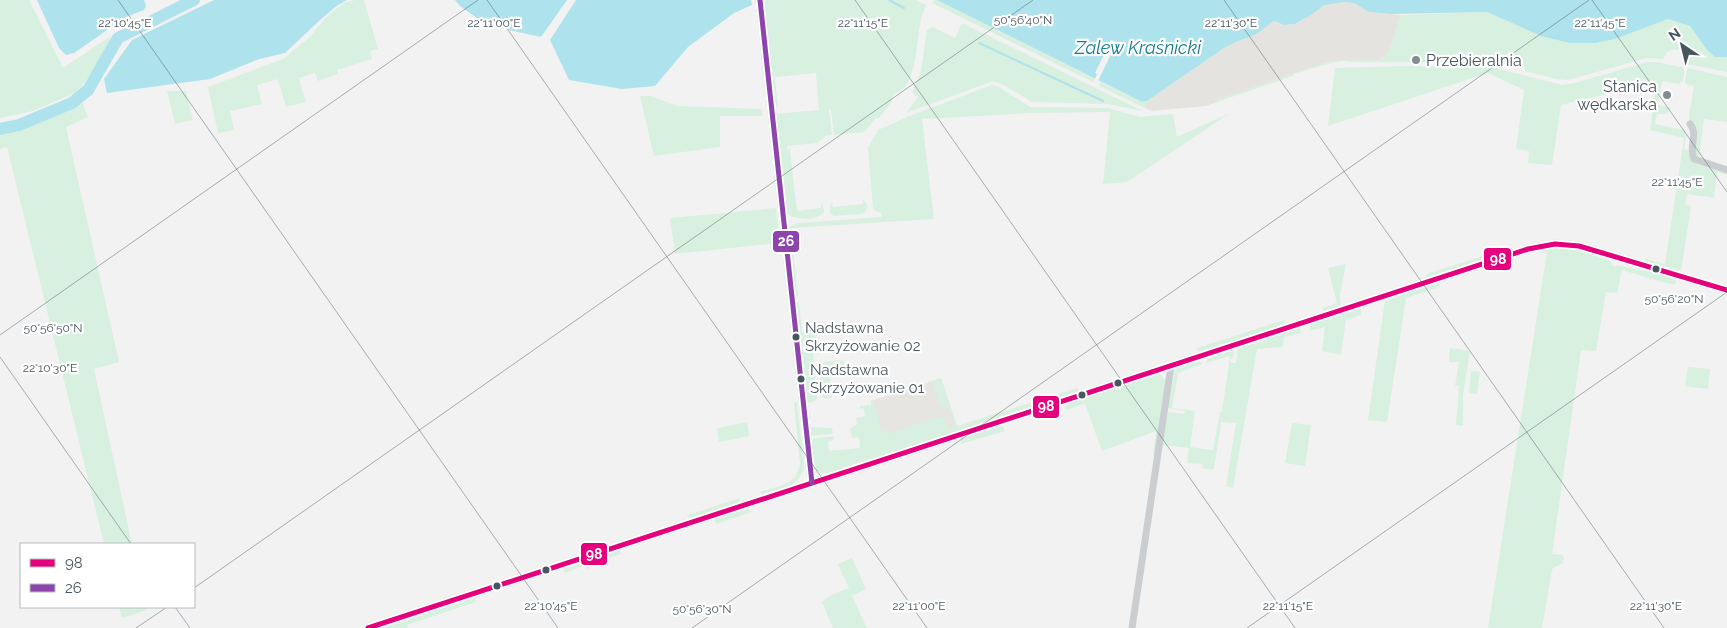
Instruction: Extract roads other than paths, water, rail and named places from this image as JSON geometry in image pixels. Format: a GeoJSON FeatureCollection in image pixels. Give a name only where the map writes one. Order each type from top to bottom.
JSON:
{"type":"FeatureCollection","features":[{"type":"Feature","properties":{"kind":"street"},"geometry":{"type":"LineString","coordinates":[[760,0],[812,483]]}},
{"type":"Feature","properties":{"kind":"street"},"geometry":{"type":"LineString","coordinates":[[1690,124],[1694,132],[1692,158],[1699,162],[1727,170]]}},
{"type":"Feature","properties":{"kind":"street"},"geometry":{"type":"LineString","coordinates":[[368,628],[1539,246],[1574,245],[1727,290]]}},
{"type":"Feature","properties":{"kind":"street"},"geometry":{"type":"LineString","coordinates":[[1132,628],[1171,366]]}},
{"type":"Feature","properties":{"kind":"water"},"geometry":{"type":"Polygon","coordinates":[[[37,0],[144,0],[146,6],[144,10],[126,17],[74,53],[66,55],[59,48],[37,0]]]}},
{"type":"Feature","properties":{"kind":"water"},"geometry":{"type":"Polygon","coordinates":[[[214,0],[347,0],[335,7],[285,53],[259,59],[210,79],[107,93],[104,79],[132,40],[214,0]]]}},
{"type":"Feature","properties":{"kind":"water"},"geometry":{"type":"Polygon","coordinates":[[[455,0],[567,0],[541,37],[487,25],[460,6],[455,0]]]}},
{"type":"Feature","properties":{"kind":"water"},"geometry":{"type":"Polygon","coordinates":[[[576,0],[751,0],[752,5],[734,13],[688,47],[655,86],[622,89],[569,80],[550,40],[576,0]]]}},
{"type":"Feature","properties":{"kind":"water","name":"Zalew Kraśnicki"},"geometry":{"type":"Polygon","coordinates":[[[937,0],[1727,0],[1727,57],[1715,57],[1707,50],[1690,26],[1668,19],[1615,39],[1595,43],[1570,43],[1541,36],[1487,12],[1391,14],[1369,12],[1354,3],[1344,2],[1324,5],[1295,24],[1284,25],[1274,21],[1255,35],[1224,48],[1147,101],[1142,102],[937,0]]]}},
{"type":"Feature","properties":{"kind":"waterway"},"geometry":{"type":"LineString","coordinates":[[0,129],[19,125],[72,103],[88,90],[118,38],[194,0]]}},
{"type":"Feature","properties":{"kind":"waterway"},"geometry":{"type":"LineString","coordinates":[[889,0],[904,8]]}},
{"type":"Feature","properties":{"kind":"waterway"},"geometry":{"type":"LineString","coordinates":[[979,43],[1103,101]]}},
{"type":"Feature","properties":{"kind":"place","name":"Przebieralnia"},"geometry":{"type":"Point","coordinates":[1416,60]}},
{"type":"Feature","properties":{"kind":"place","name":"Stanica wędkarska"},"geometry":{"type":"Point","coordinates":[1667,95]}},
{"type":"Feature","properties":{"kind":"place","name":"Nadstawna Skrzyżowanie 02"},"geometry":{"type":"Point","coordinates":[796,337]}},
{"type":"Feature","properties":{"kind":"place","name":"Nadstawna Skrzyżowanie 01"},"geometry":{"type":"Point","coordinates":[801,379]}}]}
